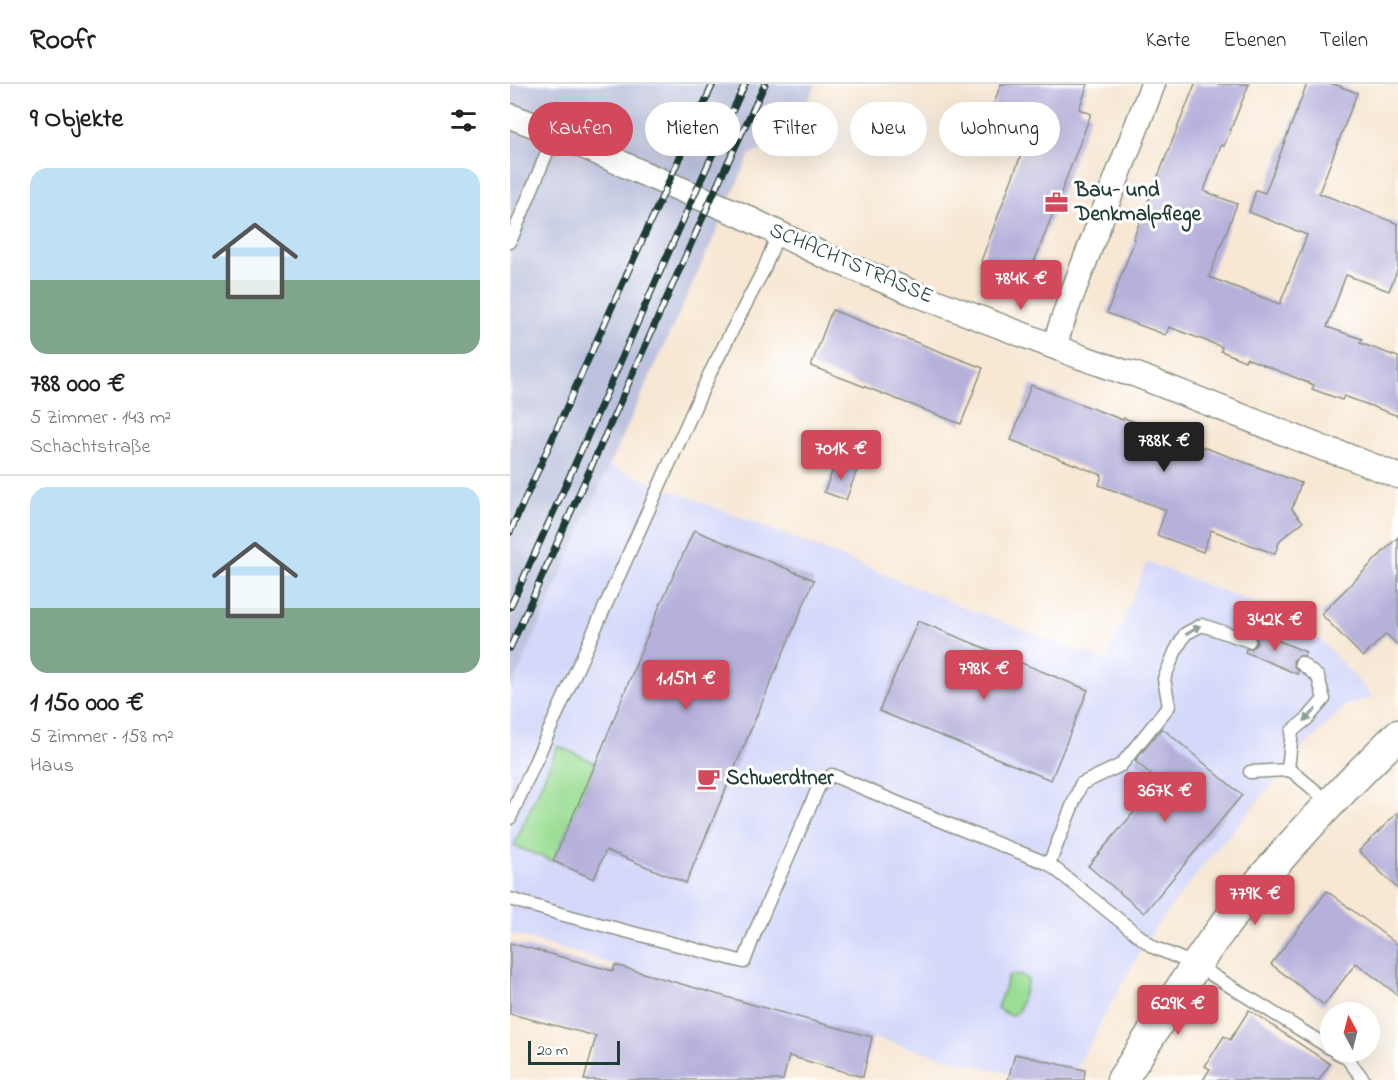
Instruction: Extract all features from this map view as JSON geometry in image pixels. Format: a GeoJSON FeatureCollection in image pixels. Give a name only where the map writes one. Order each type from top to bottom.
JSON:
{"type":"FeatureCollection","features":[{"type":"Feature","properties":{"kind":"street"},"geometry":{"type":"LineString","coordinates":[[1054,346],[1153,84]]}},
{"type":"Feature","properties":{"kind":"street","name":"SCHACHTSTRASSE"},"geometry":{"type":"LineString","coordinates":[[510,116],[528,123]]}},
{"type":"Feature","properties":{"kind":"street","name":"SCHACHTSTRASSE"},"geometry":{"type":"LineString","coordinates":[[605,156],[911,292],[1081,357],[1134,374],[1398,476]]}},
{"type":"Feature","properties":{"kind":"street"},"geometry":{"type":"LineString","coordinates":[[1122,1080],[1223,927],[1273,866],[1330,803],[1398,735]]}},
{"type":"Feature","properties":{"kind":"lane"},"geometry":{"type":"LineString","coordinates":[[510,242],[515,215],[544,156]]}},
{"type":"Feature","properties":{"kind":"lane"},"geometry":{"type":"LineString","coordinates":[[510,818],[710,373],[764,269],[778,234]]}},
{"type":"Feature","properties":{"kind":"lane"},"geometry":{"type":"LineString","coordinates":[[1049,864],[1081,784],[1121,765],[1169,706],[1164,679],[1185,634],[1202,625],[1249,641]]}},
{"type":"Feature","properties":{"kind":"lane"},"geometry":{"type":"LineString","coordinates":[[1288,770],[1292,731],[1308,718],[1324,699],[1318,677],[1301,663]]}},
{"type":"Feature","properties":{"kind":"lane"},"geometry":{"type":"LineString","coordinates":[[1250,772],[1288,770],[1330,803]]}},
{"type":"Feature","properties":{"kind":"lane"},"geometry":{"type":"LineString","coordinates":[[510,899],[744,962],[819,786],[832,775],[1049,864],[1153,947],[1196,965],[1320,1042]]}},
{"type":"Feature","properties":{"kind":"lane"},"geometry":{"type":"LineString","coordinates":[[1350,1062],[1364,1080]]}},
{"type":"Feature","properties":{"kind":"shaded area"},"geometry":{"type":"Polygon","coordinates":[[[510,84],[816,84],[807,102],[752,102],[752,153],[609,466],[510,692],[510,84]]]}},
{"type":"Feature","properties":{"kind":"shaded area"},"geometry":{"type":"Polygon","coordinates":[[[609,466],[968,609],[1106,661],[1147,562],[1308,626],[1373,697],[1347,705],[1304,747],[1205,863],[1155,928],[1070,1080],[1035,1080],[943,1057],[615,965],[510,933],[510,692],[609,466]]]}},
{"type":"Feature","properties":{"kind":"green space"},"geometry":{"type":"Polygon","coordinates":[[[558,746],[596,763],[553,861],[514,846],[558,746]]]}},
{"type":"Feature","properties":{"kind":"green space"},"geometry":{"type":"Polygon","coordinates":[[[1009,975],[1023,976],[1028,980],[1018,1012],[1010,1016],[997,1008],[1009,975]]]}},
{"type":"Feature","properties":{"kind":"building"},"geometry":{"type":"Polygon","coordinates":[[[1001,84],[1088,84],[1079,109],[1091,114],[1028,278],[981,261],[1021,156],[1060,156],[1060,102],[994,102],[1001,84]]]}},
{"type":"Feature","properties":{"kind":"building"},"geometry":{"type":"Polygon","coordinates":[[[1195,84],[1249,84],[1224,146],[1221,145],[1204,191],[1237,204],[1209,277],[1280,304],[1307,235],[1249,212],[1256,190],[1265,193],[1307,84],[1334,84],[1357,93],[1319,193],[1398,224],[1398,268],[1389,291],[1346,275],[1327,327],[1362,339],[1360,343],[1398,357],[1398,416],[1344,396],[1342,400],[1312,389],[1314,385],[1246,358],[1245,361],[1221,351],[1222,347],[1169,327],[1166,335],[1107,313],[1135,239],[1133,239],[1195,84]]]}},
{"type":"Feature","properties":{"kind":"building"},"geometry":{"type":"Polygon","coordinates":[[[832,310],[983,368],[961,424],[811,366],[832,310]]]}},
{"type":"Feature","properties":{"kind":"building"},"geometry":{"type":"Polygon","coordinates":[[[1031,385],[1301,483],[1292,509],[1303,522],[1280,540],[1275,554],[1211,530],[1203,552],[1157,535],[1166,510],[1099,485],[1102,475],[1011,440],[1031,385]]]}},
{"type":"Feature","properties":{"kind":"building"},"geometry":{"type":"Polygon","coordinates":[[[836,462],[857,470],[846,500],[824,492],[836,462]]]}},
{"type":"Feature","properties":{"kind":"building"},"geometry":{"type":"Polygon","coordinates":[[[694,530],[814,580],[686,883],[606,850],[594,879],[553,861],[596,763],[657,612],[694,530]]]}},
{"type":"Feature","properties":{"kind":"building"},"geometry":{"type":"Polygon","coordinates":[[[1398,537],[1398,645],[1386,634],[1363,657],[1321,614],[1398,537]]]}},
{"type":"Feature","properties":{"kind":"building"},"geometry":{"type":"Polygon","coordinates":[[[918,621],[1088,690],[1051,780],[879,711],[918,621]]]}},
{"type":"Feature","properties":{"kind":"building"},"geometry":{"type":"Polygon","coordinates":[[[1254,631],[1306,652],[1304,656],[1298,656],[1293,661],[1298,671],[1297,674],[1245,652],[1246,649],[1251,649],[1257,644],[1257,639],[1252,634],[1254,631]]]}},
{"type":"Feature","properties":{"kind":"building"},"geometry":{"type":"Polygon","coordinates":[[[1162,728],[1242,795],[1144,913],[1088,866],[1160,782],[1135,761],[1162,728]]]}},
{"type":"Feature","properties":{"kind":"building"},"geometry":{"type":"Polygon","coordinates":[[[1398,812],[1398,889],[1359,851],[1398,812]]]}},
{"type":"Feature","properties":{"kind":"building"},"geometry":{"type":"Polygon","coordinates":[[[1327,891],[1398,945],[1398,995],[1356,963],[1326,1002],[1320,1002],[1271,964],[1327,891]]]}},
{"type":"Feature","properties":{"kind":"building"},"geometry":{"type":"Polygon","coordinates":[[[510,943],[613,971],[615,965],[872,1037],[863,1077],[789,1056],[783,1080],[584,1080],[596,1036],[510,1014],[510,943]]]}},
{"type":"Feature","properties":{"kind":"building"},"geometry":{"type":"Polygon","coordinates":[[[1249,1010],[1320,1057],[1320,1062],[1330,1064],[1319,1080],[1203,1080],[1210,1069],[1205,1066],[1224,1036],[1230,1040],[1249,1010]]]}},
{"type":"Feature","properties":{"kind":"building"},"geometry":{"type":"Polygon","coordinates":[[[1015,1054],[1085,1070],[1084,1080],[1008,1080],[1015,1054]]]}},
{"type":"Feature","properties":{"kind":"railway"},"geometry":{"type":"LineString","coordinates":[[510,532],[713,84]]}},
{"type":"Feature","properties":{"kind":"railway"},"geometry":{"type":"LineString","coordinates":[[510,607],[745,84]]}},
{"type":"Feature","properties":{"kind":"railway"},"geometry":{"type":"LineString","coordinates":[[510,648],[720,179],[765,84]]}},
{"type":"Feature","properties":{"kind":"place","name":"Bau- und Denkmalpflege"},"geometry":{"type":"Point","coordinates":[1057,203]}},
{"type":"Feature","properties":{"kind":"place","name":"Schwerdtner"},"geometry":{"type":"Point","coordinates":[708,779]}}]}
